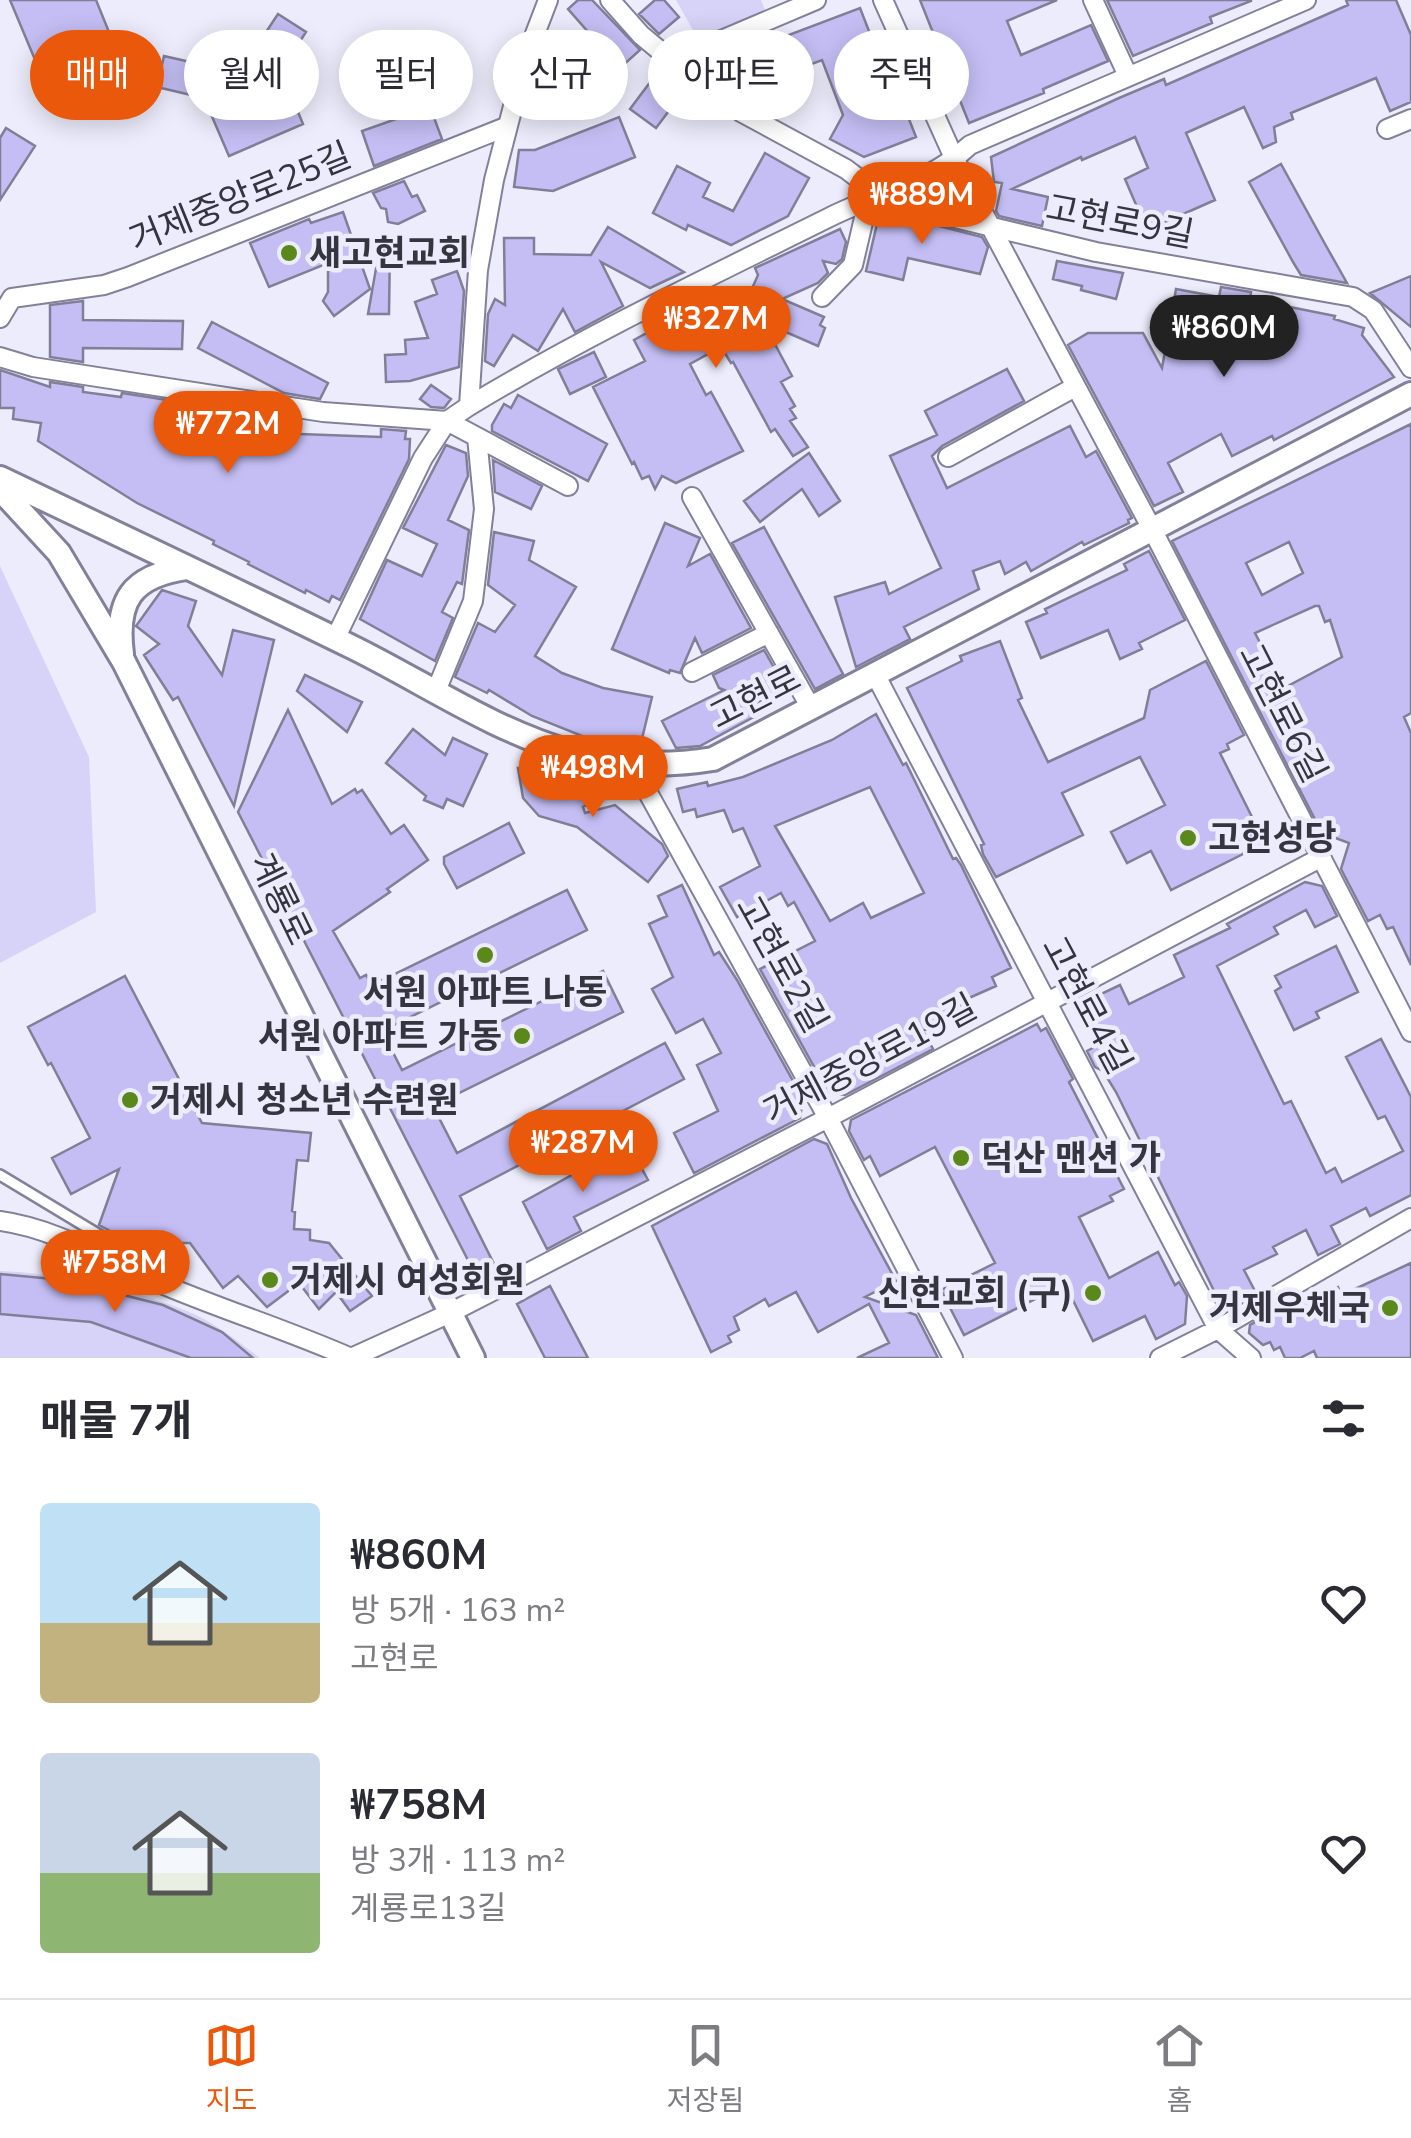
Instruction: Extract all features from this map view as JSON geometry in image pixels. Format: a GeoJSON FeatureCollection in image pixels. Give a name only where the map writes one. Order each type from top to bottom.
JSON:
{"type":"FeatureCollection","features":[{"type":"Feature","properties":{"kind":"street"},"geometry":{"type":"LineString","coordinates":[[468,406],[478,270],[525,60],[548,0]]}},
{"type":"Feature","properties":{"kind":"street","name":"고현로9길"},"geometry":{"type":"LineString","coordinates":[[610,0],[648,41]]}},
{"type":"Feature","properties":{"kind":"street"},"geometry":{"type":"LineString","coordinates":[[745,30],[816,0]]}},
{"type":"Feature","properties":{"kind":"street","name":"고현로6길"},"geometry":{"type":"LineString","coordinates":[[883,0],[955,160],[1152,529],[1411,1032]]}},
{"type":"Feature","properties":{"kind":"street"},"geometry":{"type":"LineString","coordinates":[[1093,0],[1128,76]]}},
{"type":"Feature","properties":{"kind":"street"},"geometry":{"type":"LineString","coordinates":[[335,639],[423,458],[447,421],[468,406],[619,322],[955,160],[970,145],[1293,2]]}},
{"type":"Feature","properties":{"kind":"street"},"geometry":{"type":"LineString","coordinates":[[1386,129],[1411,119]]}},
{"type":"Feature","properties":{"kind":"street","name":"고현로9길"},"geometry":{"type":"LineString","coordinates":[[755,120],[846,170],[875,198],[1096,252],[1353,297],[1373,310],[1411,368]]}},
{"type":"Feature","properties":{"kind":"street","name":"거제중앙로25길"},"geometry":{"type":"LineString","coordinates":[[0,318],[12,298],[128,278],[508,126]]}},
{"type":"Feature","properties":{"kind":"street"},"geometry":{"type":"LineString","coordinates":[[822,297],[853,265],[875,198]]}},
{"type":"Feature","properties":{"kind":"street"},"geometry":{"type":"LineString","coordinates":[[0,357],[32,367],[323,412],[447,421],[568,486]]}},
{"type":"Feature","properties":{"kind":"street"},"geometry":{"type":"LineString","coordinates":[[948,457],[1076,387]]}},
{"type":"Feature","properties":{"kind":"street","name":"고현로"},"geometry":{"type":"LineString","coordinates":[[0,478],[335,639],[529,738],[572,753],[632,764],[674,766],[712,758],[1411,394]]}},
{"type":"Feature","properties":{"kind":"street"},"geometry":{"type":"LineString","coordinates":[[436,691],[473,601],[484,509],[477,437]]}},
{"type":"Feature","properties":{"kind":"street","name":"계룡로"},"geometry":{"type":"LineString","coordinates":[[0,490],[60,553],[124,662],[472,1358]]}},
{"type":"Feature","properties":{"kind":"street"},"geometry":{"type":"LineString","coordinates":[[692,498],[811,708]]}},
{"type":"Feature","properties":{"kind":"street"},"geometry":{"type":"LineString","coordinates":[[124,662],[120,610],[138,586],[162,572],[186,568]]}},
{"type":"Feature","properties":{"kind":"street"},"geometry":{"type":"LineString","coordinates":[[692,672],[769,633]]}},
{"type":"Feature","properties":{"kind":"street","name":"고현로4길"},"geometry":{"type":"LineString","coordinates":[[875,674],[1218,1328],[1251,1358]]}},
{"type":"Feature","properties":{"kind":"street","name":"고현로2길"},"geometry":{"type":"LineString","coordinates":[[632,764],[828,1118],[953,1358]]}},
{"type":"Feature","properties":{"kind":"street","name":"거제중앙로19길"},"geometry":{"type":"LineString","coordinates":[[351,1358],[448,1314],[828,1118],[1320,858]]}},
{"type":"Feature","properties":{"kind":"street"},"geometry":{"type":"LineString","coordinates":[[1160,1358],[1411,1218]]}},
{"type":"Feature","properties":{"kind":"street"},"geometry":{"type":"LineString","coordinates":[[0,1221],[32,1225],[165,1286],[276,1325],[351,1358]]}},
{"type":"Feature","properties":{"kind":"lane"},"geometry":{"type":"LineString","coordinates":[[0,1175],[142,1260],[165,1286]]}},
{"type":"Feature","properties":{"kind":"shaded area"},"geometry":{"type":"Polygon","coordinates":[[[676,0],[761,0],[769,20],[745,30],[693,30],[676,0]]]}},
{"type":"Feature","properties":{"kind":"shaded area"},"geometry":{"type":"Polygon","coordinates":[[[0,566],[89,757],[96,912],[0,963],[0,566]]]}},
{"type":"Feature","properties":{"kind":"shaded area"},"geometry":{"type":"Polygon","coordinates":[[[0,1271],[73,1279],[176,1307],[205,1319],[260,1358],[0,1358],[0,1271]]]}},
{"type":"Feature","properties":{"kind":"building"},"geometry":{"type":"Polygon","coordinates":[[[10,0],[96,0],[108,30],[30,30],[30,48],[10,0]]]}},
{"type":"Feature","properties":{"kind":"building"},"geometry":{"type":"Polygon","coordinates":[[[578,0],[592,0],[621,30],[587,30],[568,9],[578,0]]]}},
{"type":"Feature","properties":{"kind":"building"},"geometry":{"type":"Polygon","coordinates":[[[655,0],[664,0],[679,17],[664,30],[655,30],[639,14],[655,0]]]}},
{"type":"Feature","properties":{"kind":"building"},"geometry":{"type":"Polygon","coordinates":[[[920,0],[1057,0],[1007,21],[1021,55],[1091,25],[1108,61],[1043,89],[1044,93],[969,123],[969,30],[932,30],[920,0]]]}},
{"type":"Feature","properties":{"kind":"building"},"geometry":{"type":"Polygon","coordinates":[[[1107,0],[1251,1],[1210,17],[1212,23],[1133,56],[1107,0]]]}},
{"type":"Feature","properties":{"kind":"building"},"geometry":{"type":"Polygon","coordinates":[[[1346,0],[1396,0],[1411,35],[1411,102],[1390,111],[1376,78],[1291,113],[1293,119],[1274,127],[1276,142],[1263,148],[1244,107],[1186,133],[1215,200],[1147,230],[1125,179],[1148,168],[1135,137],[1012,189],[1048,197],[1042,226],[999,216],[996,211],[1002,183],[994,182],[991,157],[1119,98],[1164,79],[1166,85],[1348,5],[1346,0]]]}},
{"type":"Feature","properties":{"kind":"building"},"geometry":{"type":"Polygon","coordinates":[[[860,8],[869,30],[834,30],[834,91],[822,60],[814,63],[814,30],[802,30],[860,8]]]}},
{"type":"Feature","properties":{"kind":"building"},"geometry":{"type":"Polygon","coordinates":[[[278,14],[303,30],[267,30],[278,14]]]}},
{"type":"Feature","properties":{"kind":"building"},"geometry":{"type":"Polygon","coordinates":[[[628,38],[640,50],[628,61],[628,38]]]}},
{"type":"Feature","properties":{"kind":"building"},"geometry":{"type":"Polygon","coordinates":[[[164,56],[184,61],[184,93],[164,89],[164,56]]]}},
{"type":"Feature","properties":{"kind":"building"},"geometry":{"type":"Polygon","coordinates":[[[648,85],[648,120],[662,120],[656,128],[630,109],[648,85]]]}},
{"type":"Feature","properties":{"kind":"building"},"geometry":{"type":"Polygon","coordinates":[[[213,120],[301,120],[303,124],[229,156],[213,120]]]}},
{"type":"Feature","properties":{"kind":"building"},"geometry":{"type":"Polygon","coordinates":[[[393,120],[435,120],[442,139],[374,166],[362,131],[393,120]]]}},
{"type":"Feature","properties":{"kind":"building"},"geometry":{"type":"Polygon","coordinates":[[[620,120],[635,157],[553,191],[514,187],[519,150],[535,150],[620,120]]]}},
{"type":"Feature","properties":{"kind":"building"},"geometry":{"type":"Polygon","coordinates":[[[840,120],[909,120],[916,137],[864,157],[830,139],[840,120]]]}},
{"type":"Feature","properties":{"kind":"building"},"geometry":{"type":"Polygon","coordinates":[[[6,128],[35,146],[0,200],[0,138],[6,128]]]}},
{"type":"Feature","properties":{"kind":"building"},"geometry":{"type":"Polygon","coordinates":[[[765,153],[809,178],[788,216],[731,245],[688,225],[686,230],[653,213],[677,166],[710,183],[703,197],[733,211],[765,153]]]}},
{"type":"Feature","properties":{"kind":"building"},"geometry":{"type":"Polygon","coordinates":[[[1281,164],[1347,283],[1301,275],[1293,262],[1249,182],[1281,164]]]}},
{"type":"Feature","properties":{"kind":"building"},"geometry":{"type":"Polygon","coordinates":[[[404,181],[425,211],[398,224],[388,222],[386,209],[381,208],[373,193],[404,181]]]}},
{"type":"Feature","properties":{"kind":"building"},"geometry":{"type":"Polygon","coordinates":[[[880,211],[982,237],[988,247],[980,274],[908,258],[903,280],[866,271],[880,211]]]}},
{"type":"Feature","properties":{"kind":"building"},"geometry":{"type":"Polygon","coordinates":[[[343,212],[370,289],[334,316],[323,301],[328,292],[328,263],[269,287],[250,243],[309,219],[311,223],[343,212]]]}},
{"type":"Feature","properties":{"kind":"building"},"geometry":{"type":"Polygon","coordinates":[[[608,227],[684,272],[650,288],[601,262],[623,306],[575,332],[563,309],[538,351],[513,335],[494,366],[485,361],[488,314],[495,299],[505,305],[504,238],[534,238],[534,254],[591,255],[608,227]]]}},
{"type":"Feature","properties":{"kind":"building"},"geometry":{"type":"Polygon","coordinates":[[[840,229],[846,242],[842,259],[836,264],[823,261],[828,273],[818,283],[782,299],[824,317],[820,325],[825,328],[818,346],[763,322],[792,376],[781,382],[795,406],[790,409],[796,418],[790,421],[808,447],[793,456],[775,429],[771,432],[721,347],[690,364],[706,395],[711,392],[743,451],[676,483],[662,476],[655,489],[649,476],[642,479],[632,464],[593,387],[645,361],[634,340],[710,298],[715,307],[720,305],[734,329],[758,275],[755,268],[840,229]]]}},
{"type":"Feature","properties":{"kind":"building"},"geometry":{"type":"Polygon","coordinates":[[[380,246],[390,247],[389,314],[368,314],[380,246]]]}},
{"type":"Feature","properties":{"kind":"building"},"geometry":{"type":"Polygon","coordinates":[[[1057,261],[1123,273],[1116,299],[1053,279],[1057,261]]]}},
{"type":"Feature","properties":{"kind":"building"},"geometry":{"type":"Polygon","coordinates":[[[457,271],[464,291],[459,367],[410,381],[386,382],[385,355],[406,354],[405,340],[428,338],[415,302],[437,294],[432,280],[457,271]]]}},
{"type":"Feature","properties":{"kind":"building"},"geometry":{"type":"Polygon","coordinates":[[[1411,276],[1411,327],[1370,293],[1411,276]]]}},
{"type":"Feature","properties":{"kind":"building"},"geometry":{"type":"Polygon","coordinates":[[[1221,287],[1251,292],[1250,299],[1335,316],[1334,319],[1364,328],[1362,335],[1394,377],[1274,440],[1272,436],[1232,456],[1221,434],[1168,463],[1183,492],[1154,506],[1068,345],[1088,333],[1143,333],[1162,368],[1168,334],[1234,334],[1234,328],[1172,313],[1176,289],[1219,297],[1221,287]]]}},
{"type":"Feature","properties":{"kind":"building"},"geometry":{"type":"Polygon","coordinates":[[[83,301],[83,320],[183,321],[182,349],[83,348],[83,362],[50,357],[50,305],[83,301]]]}},
{"type":"Feature","properties":{"kind":"building"},"geometry":{"type":"Polygon","coordinates":[[[212,322],[328,383],[320,399],[284,393],[198,348],[212,322]]]}},
{"type":"Feature","properties":{"kind":"building"},"geometry":{"type":"Polygon","coordinates":[[[594,352],[606,377],[570,394],[558,369],[594,352]]]}},
{"type":"Feature","properties":{"kind":"building"},"geometry":{"type":"Polygon","coordinates":[[[1007,369],[1024,401],[942,446],[932,456],[947,488],[1070,426],[1086,457],[1096,451],[1132,518],[1129,523],[1084,545],[1082,542],[1031,571],[1026,562],[1005,574],[1000,561],[973,571],[979,589],[904,627],[910,639],[856,667],[835,597],[885,582],[889,594],[941,568],[890,456],[937,435],[925,411],[1007,369]]]}},
{"type":"Feature","properties":{"kind":"building"},"geometry":{"type":"Polygon","coordinates":[[[0,370],[50,387],[50,382],[83,387],[83,392],[121,397],[122,393],[219,408],[229,413],[274,417],[273,433],[381,437],[381,429],[406,431],[405,439],[410,439],[409,459],[340,600],[332,596],[329,602],[248,564],[213,544],[214,541],[137,503],[38,441],[41,423],[13,419],[14,408],[0,408],[0,370]]]}},
{"type":"Feature","properties":{"kind":"building"},"geometry":{"type":"Polygon","coordinates":[[[431,385],[451,399],[444,408],[431,407],[420,399],[431,385]]]}},
{"type":"Feature","properties":{"kind":"building"},"geometry":{"type":"Polygon","coordinates":[[[518,395],[607,444],[588,481],[492,431],[504,404],[511,408],[518,395]]]}},
{"type":"Feature","properties":{"kind":"building"},"geometry":{"type":"Polygon","coordinates":[[[1411,424],[1411,713],[1404,717],[1411,733],[1411,965],[1393,927],[1387,929],[1380,915],[1368,921],[1341,869],[1349,843],[1322,833],[1172,541],[1411,424]],[[1289,542],[1246,563],[1262,595],[1303,573],[1289,542]],[[1319,606],[1255,633],[1284,688],[1342,657],[1330,620],[1325,622],[1319,606]]]}},
{"type":"Feature","properties":{"kind":"building"},"geometry":{"type":"Polygon","coordinates":[[[446,445],[466,453],[468,476],[448,520],[469,530],[462,584],[457,582],[442,612],[453,618],[435,661],[360,619],[387,560],[422,576],[437,544],[403,528],[446,445]]]}},
{"type":"Feature","properties":{"kind":"building"},"geometry":{"type":"Polygon","coordinates":[[[809,453],[840,501],[819,516],[802,489],[760,522],[744,501],[809,453]]]}},
{"type":"Feature","properties":{"kind":"building"},"geometry":{"type":"Polygon","coordinates":[[[493,460],[542,486],[531,509],[495,492],[493,460]]]}},
{"type":"Feature","properties":{"kind":"building"},"geometry":{"type":"Polygon","coordinates":[[[665,523],[700,538],[688,566],[710,554],[751,628],[702,653],[695,638],[680,673],[669,673],[612,649],[665,523]]]}},
{"type":"Feature","properties":{"kind":"building"},"geometry":{"type":"Polygon","coordinates":[[[764,527],[843,674],[815,689],[732,543],[764,527]]]}},
{"type":"Feature","properties":{"kind":"building"},"geometry":{"type":"Polygon","coordinates":[[[494,532],[534,541],[529,560],[576,587],[535,656],[562,673],[603,688],[652,697],[640,747],[587,738],[532,716],[489,690],[487,693],[455,677],[478,623],[495,632],[515,605],[488,585],[494,532]]]}},
{"type":"Feature","properties":{"kind":"building"},"geometry":{"type":"Polygon","coordinates":[[[1149,551],[1185,620],[1139,643],[1142,649],[1120,659],[1108,630],[1041,658],[1026,622],[1127,570],[1124,564],[1149,551]]]}},
{"type":"Feature","properties":{"kind":"building"},"geometry":{"type":"Polygon","coordinates":[[[162,590],[196,601],[188,626],[222,675],[233,630],[274,640],[234,806],[178,697],[173,700],[144,655],[159,644],[136,626],[162,590]]]}},
{"type":"Feature","properties":{"kind":"building"},"geometry":{"type":"Polygon","coordinates":[[[1000,641],[1022,698],[1018,700],[1048,762],[1144,718],[1150,690],[1206,661],[1244,735],[1220,753],[1265,843],[1171,890],[1151,851],[1127,863],[1111,832],[1165,805],[1140,757],[1062,793],[1083,835],[996,877],[983,854],[984,844],[907,688],[962,661],[960,656],[1000,641]]]}},
{"type":"Feature","properties":{"kind":"building"},"geometry":{"type":"Polygon","coordinates":[[[764,650],[786,689],[756,704],[761,713],[700,746],[676,748],[662,721],[724,690],[713,675],[764,650]]]}},
{"type":"Feature","properties":{"kind":"building"},"geometry":{"type":"Polygon","coordinates":[[[305,675],[362,702],[347,732],[297,691],[305,675]]]}},
{"type":"Feature","properties":{"kind":"building"},"geometry":{"type":"Polygon","coordinates":[[[288,710],[332,804],[355,789],[357,793],[362,790],[391,834],[404,825],[428,860],[333,931],[360,978],[366,975],[372,985],[567,890],[587,930],[382,1031],[402,1070],[603,971],[623,1012],[433,1106],[457,1153],[665,1043],[684,1079],[460,1196],[495,1266],[484,1271],[472,1268],[238,812],[288,710]]]}},
{"type":"Feature","properties":{"kind":"building"},"geometry":{"type":"Polygon","coordinates":[[[876,714],[903,765],[906,763],[953,859],[961,865],[1011,968],[992,977],[996,986],[960,1002],[964,1011],[923,1031],[933,1049],[845,1095],[828,1092],[760,969],[815,941],[794,902],[788,906],[781,893],[737,917],[720,887],[760,866],[743,828],[733,832],[724,810],[697,817],[695,809],[683,812],[677,789],[743,777],[832,740],[876,714]],[[870,787],[775,826],[830,921],[863,903],[871,918],[924,893],[870,787]]]}},
{"type":"Feature","properties":{"kind":"building"},"geometry":{"type":"Polygon","coordinates":[[[413,729],[445,755],[453,738],[487,754],[463,806],[447,799],[443,808],[424,800],[426,796],[386,763],[413,729]]]}},
{"type":"Feature","properties":{"kind":"building"},"geometry":{"type":"Polygon","coordinates":[[[518,768],[586,783],[583,794],[599,799],[583,807],[585,813],[615,805],[662,844],[668,856],[648,882],[577,827],[539,816],[523,798],[518,768]]]}},
{"type":"Feature","properties":{"kind":"building"},"geometry":{"type":"Polygon","coordinates":[[[509,823],[524,853],[457,888],[444,857],[509,823]]]}},
{"type":"Feature","properties":{"kind":"building"},"geometry":{"type":"Polygon","coordinates":[[[1305,882],[1322,886],[1337,916],[1315,927],[1306,910],[1274,927],[1278,934],[1217,966],[1284,1104],[1291,1101],[1326,1173],[1335,1168],[1342,1182],[1403,1151],[1385,1116],[1378,1119],[1346,1057],[1381,1039],[1411,1097],[1411,1195],[1370,1216],[1366,1208],[1331,1226],[1340,1244],[1318,1255],[1306,1230],[1273,1247],[1277,1254],[1244,1270],[1256,1293],[1237,1303],[1218,1299],[1116,1092],[1103,1071],[1095,1067],[1087,1051],[1102,1043],[1082,1003],[1120,985],[1129,1004],[1184,977],[1174,955],[1230,928],[1227,924],[1305,882]]]}},
{"type":"Feature","properties":{"kind":"building"},"geometry":{"type":"Polygon","coordinates":[[[682,885],[714,955],[719,952],[737,980],[803,1099],[800,1118],[694,1173],[674,1133],[718,1111],[697,1065],[721,1053],[703,1019],[676,1033],[652,989],[673,977],[649,924],[667,916],[658,896],[682,885]]]}},
{"type":"Feature","properties":{"kind":"building"},"geometry":{"type":"Polygon","coordinates":[[[1336,946],[1358,992],[1316,1012],[1319,1018],[1294,1030],[1275,991],[1281,987],[1275,976],[1336,946]]]}},
{"type":"Feature","properties":{"kind":"building"},"geometry":{"type":"Polygon","coordinates":[[[125,976],[202,1123],[311,1133],[308,1161],[297,1160],[294,1229],[310,1230],[310,1240],[329,1243],[372,1296],[350,1311],[336,1292],[319,1309],[299,1283],[267,1307],[238,1276],[223,1288],[190,1243],[144,1243],[142,1248],[99,1225],[119,1169],[71,1194],[52,1158],[90,1138],[28,1027],[125,976]]]}},
{"type":"Feature","properties":{"kind":"building"},"geometry":{"type":"Polygon","coordinates":[[[1037,1024],[1041,1031],[1046,1028],[1073,1079],[1069,1082],[1124,1189],[1110,1196],[1113,1201],[1079,1217],[1109,1278],[1158,1252],[1175,1285],[1179,1282],[1187,1296],[1185,1324],[1156,1339],[1145,1316],[1093,1341],[1065,1284],[964,1335],[941,1290],[995,1263],[935,1147],[880,1176],[870,1156],[864,1160],[849,1131],[851,1120],[1037,1024]]]}},
{"type":"Feature","properties":{"kind":"building"},"geometry":{"type":"Polygon","coordinates":[[[814,1139],[827,1144],[896,1281],[865,1297],[916,1315],[938,1358],[857,1358],[889,1343],[869,1304],[818,1332],[796,1292],[769,1306],[765,1299],[734,1317],[739,1330],[728,1336],[731,1342],[711,1352],[652,1226],[814,1139]]]}},
{"type":"Feature","properties":{"kind":"building"},"geometry":{"type":"Polygon","coordinates":[[[638,1147],[647,1164],[641,1167],[648,1180],[574,1217],[581,1231],[547,1249],[523,1202],[599,1160],[601,1165],[638,1147]]]}},
{"type":"Feature","properties":{"kind":"building"},"geometry":{"type":"Polygon","coordinates":[[[1411,1263],[1411,1358],[1317,1358],[1314,1351],[1300,1358],[1285,1358],[1280,1347],[1274,1350],[1270,1342],[1263,1345],[1249,1333],[1250,1325],[1273,1312],[1274,1315],[1338,1287],[1342,1295],[1411,1263]]]}},
{"type":"Feature","properties":{"kind":"building"},"geometry":{"type":"Polygon","coordinates":[[[0,1274],[64,1280],[163,1305],[222,1332],[253,1358],[191,1358],[91,1322],[0,1314],[0,1274]]]}},
{"type":"Feature","properties":{"kind":"building"},"geometry":{"type":"Polygon","coordinates":[[[550,1286],[588,1358],[545,1358],[517,1304],[550,1286]]]}},
{"type":"Feature","properties":{"kind":"place","name":"새고현교회"},"geometry":{"type":"Point","coordinates":[289,253]}},
{"type":"Feature","properties":{"kind":"place","name":"고현성당"},"geometry":{"type":"Point","coordinates":[1188,838]}},
{"type":"Feature","properties":{"kind":"place","name":"서원 아파트 나동"},"geometry":{"type":"Point","coordinates":[485,955]}},
{"type":"Feature","properties":{"kind":"place","name":"서원 아파트 가동"},"geometry":{"type":"Point","coordinates":[522,1036]}},
{"type":"Feature","properties":{"kind":"place","name":"거제시 청소년 수련원"},"geometry":{"type":"Point","coordinates":[130,1100]}},
{"type":"Feature","properties":{"kind":"place","name":"덕산 맨션 가"},"geometry":{"type":"Point","coordinates":[961,1158]}},
{"type":"Feature","properties":{"kind":"place","name":"거제시 여성회원"},"geometry":{"type":"Point","coordinates":[270,1280]}},
{"type":"Feature","properties":{"kind":"place","name":"신현교회 (구)"},"geometry":{"type":"Point","coordinates":[1093,1293]}},
{"type":"Feature","properties":{"kind":"place","name":"거제우체국"},"geometry":{"type":"Point","coordinates":[1390,1308]}}]}
